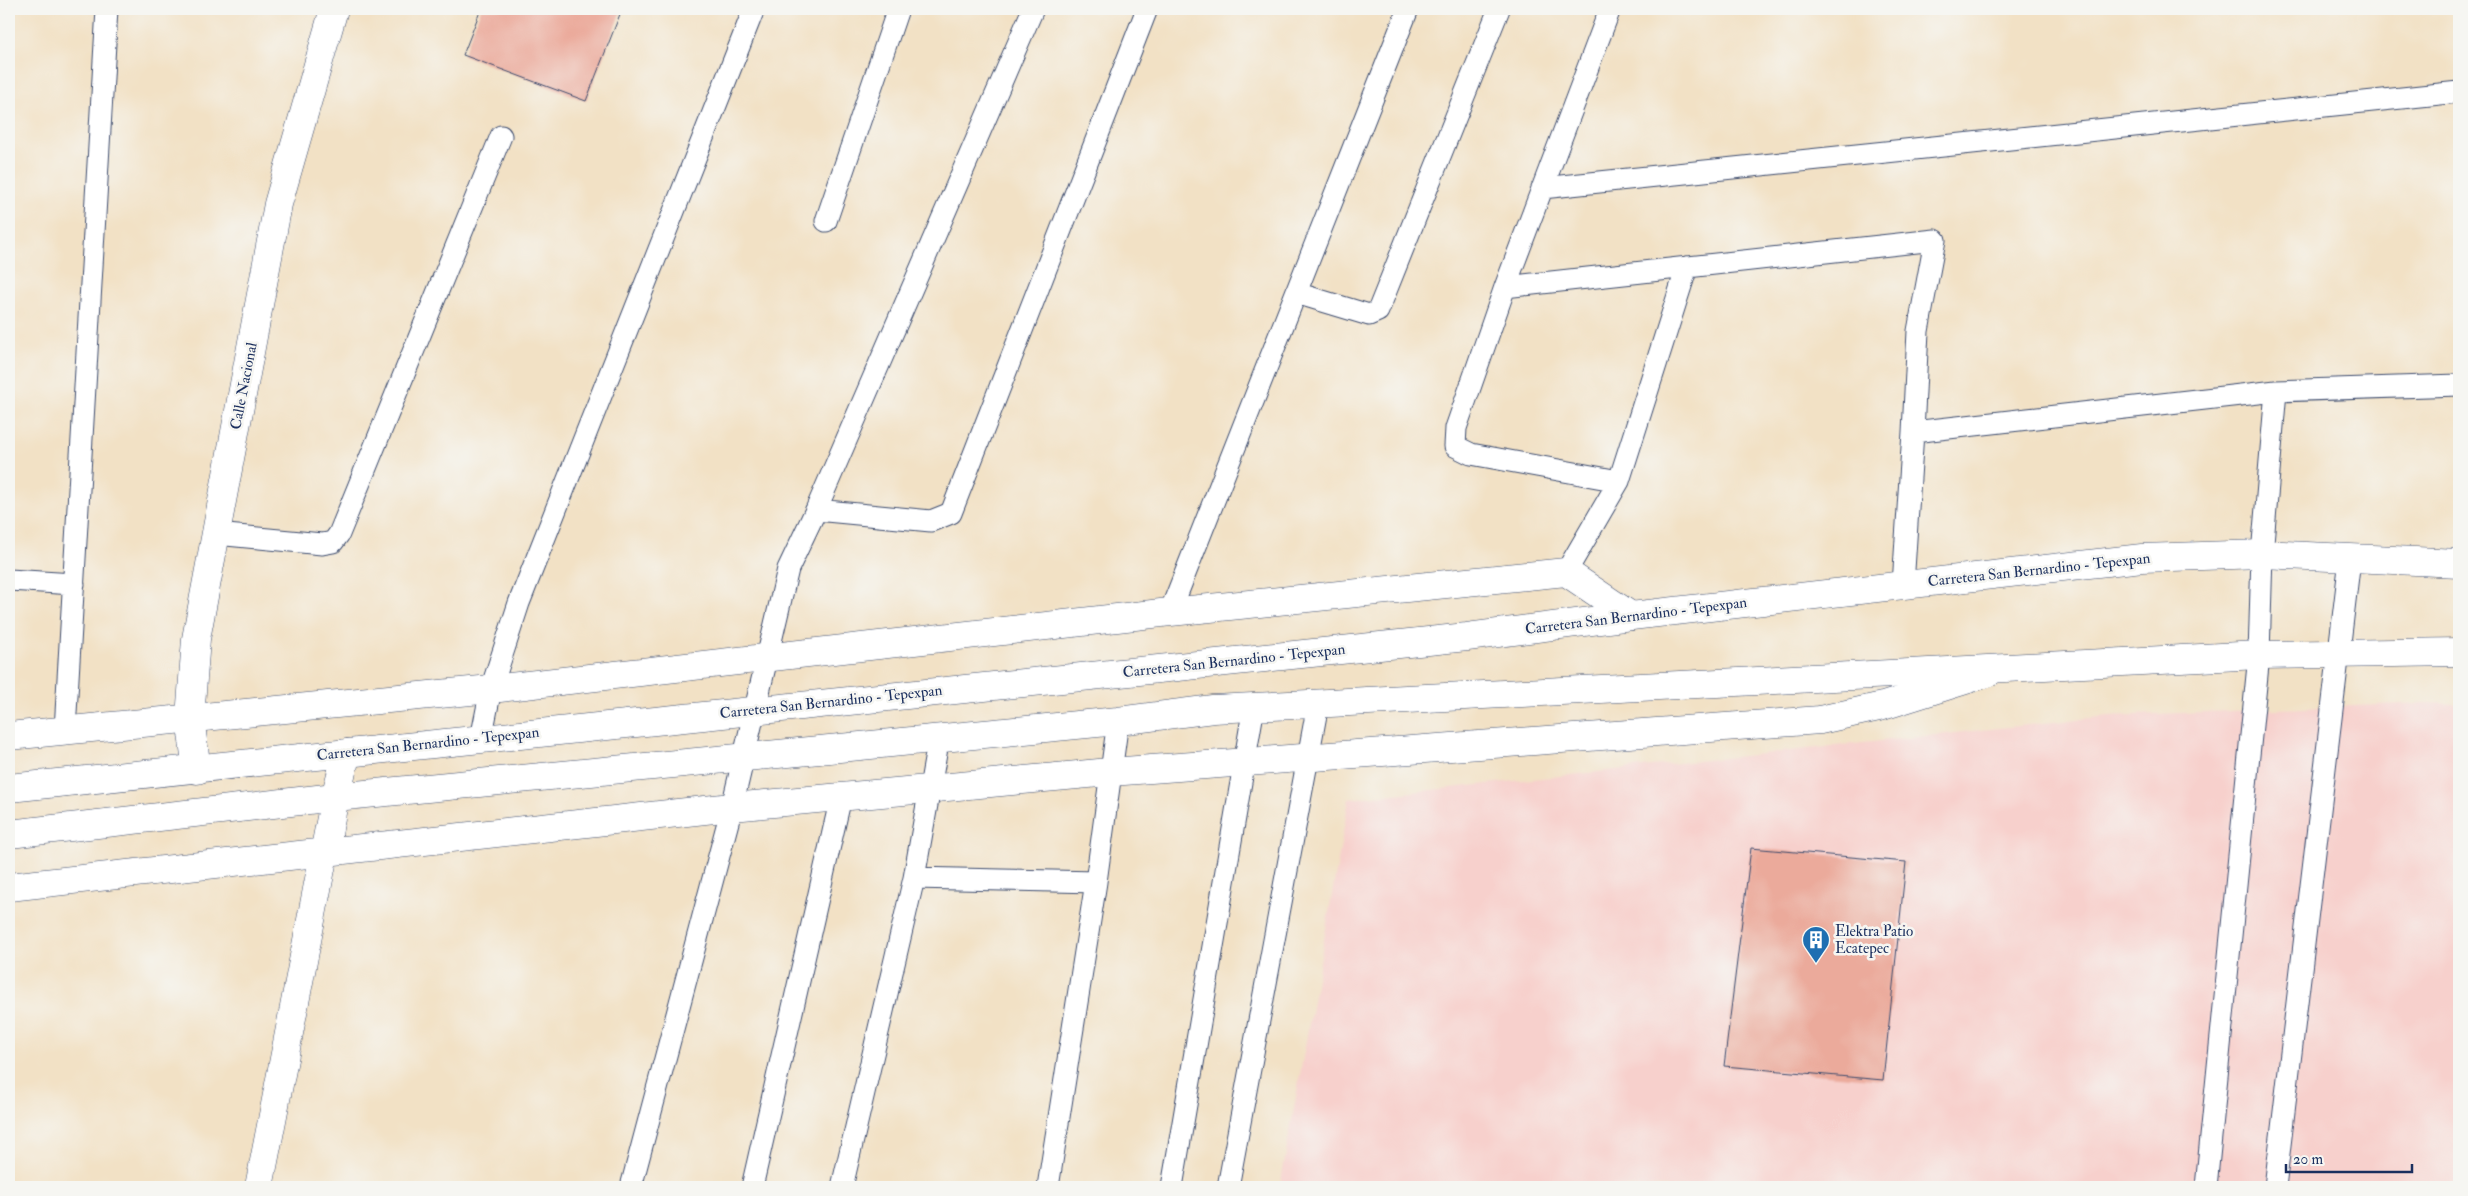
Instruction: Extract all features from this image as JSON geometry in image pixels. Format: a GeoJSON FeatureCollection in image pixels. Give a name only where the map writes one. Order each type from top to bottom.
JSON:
{"type":"FeatureCollection","features":[{"type":"Feature","properties":{"kind":"main road","name":"Calle Nacional"},"geometry":{"type":"LineString","coordinates":[[197,770],[190,718],[196,639],[278,204],[334,9]]}},
{"type":"Feature","properties":{"kind":"main road","name":"Carretera San Bernardino - Tepexpan"},"geometry":{"type":"LineString","coordinates":[[9,788],[1467,637],[1631,616],[2142,558],[2262,554],[2459,563]]}},
{"type":"Feature","properties":{"kind":"main road"},"geometry":{"type":"LineString","coordinates":[[9,736],[491,689],[768,656],[1170,612],[1566,572],[1631,616]]}},
{"type":"Feature","properties":{"kind":"main road"},"geometry":{"type":"LineString","coordinates":[[9,834],[336,797],[744,755],[1118,721],[1254,706],[2259,655],[2459,652]]}},
{"type":"Feature","properties":{"kind":"main road"},"geometry":{"type":"LineString","coordinates":[[9,888],[732,807],[1110,772],[1820,720],[1883,706],[2004,668]]}},
{"type":"Feature","properties":{"kind":"main road"},"geometry":{"type":"LineString","coordinates":[[259,1187],[336,797],[347,753]]}},
{"type":"Feature","properties":{"kind":"lane"},"geometry":{"type":"LineString","coordinates":[[65,730],[107,9]]}},
{"type":"Feature","properties":{"kind":"lane"},"geometry":{"type":"LineString","coordinates":[[481,739],[491,689],[519,603],[754,9]]}},
{"type":"Feature","properties":{"kind":"lane"},"geometry":{"type":"LineString","coordinates":[[826,221],[898,9]]}},
{"type":"Feature","properties":{"kind":"lane"},"geometry":{"type":"LineString","coordinates":[[631,1187],[732,807],[788,569],[816,510],[1032,9]]}},
{"type":"Feature","properties":{"kind":"lane"},"geometry":{"type":"LineString","coordinates":[[816,510],[931,521],[951,513],[1147,9]]}},
{"type":"Feature","properties":{"kind":"lane"},"geometry":{"type":"LineString","coordinates":[[1170,612],[1408,9]]}},
{"type":"Feature","properties":{"kind":"lane"},"geometry":{"type":"LineString","coordinates":[[1296,293],[1369,315],[1378,311],[1499,9]]}},
{"type":"Feature","properties":{"kind":"lane"},"geometry":{"type":"LineString","coordinates":[[1610,9],[1505,287],[1456,428],[1455,446],[1471,454],[1618,482]]}},
{"type":"Feature","properties":{"kind":"lane"},"geometry":{"type":"LineString","coordinates":[[1542,188],[2459,92]]}},
{"type":"Feature","properties":{"kind":"lane"},"geometry":{"type":"LineString","coordinates":[[216,534],[322,544],[333,542],[339,534],[501,136]]}},
{"type":"Feature","properties":{"kind":"lane"},"geometry":{"type":"LineString","coordinates":[[1505,287],[1935,240],[1918,331],[1903,585]]}},
{"type":"Feature","properties":{"kind":"lane"},"geometry":{"type":"LineString","coordinates":[[1566,572],[1618,482],[1687,267]]}},
{"type":"Feature","properties":{"kind":"lane"},"geometry":{"type":"LineString","coordinates":[[1913,432],[2276,391],[2459,385]]}},
{"type":"Feature","properties":{"kind":"lane"},"geometry":{"type":"LineString","coordinates":[[2206,1187],[2259,655],[2262,554],[2276,391]]}},
{"type":"Feature","properties":{"kind":"lane"},"geometry":{"type":"LineString","coordinates":[[2275,1187],[2350,559]]}},
{"type":"Feature","properties":{"kind":"lane"},"geometry":{"type":"LineString","coordinates":[[9,580],[74,584]]}},
{"type":"Feature","properties":{"kind":"lane"},"geometry":{"type":"LineString","coordinates":[[1228,1187],[1318,704]]}},
{"type":"Feature","properties":{"kind":"lane"},"geometry":{"type":"LineString","coordinates":[[1172,1187],[1254,706]]}},
{"type":"Feature","properties":{"kind":"lane"},"geometry":{"type":"LineString","coordinates":[[1048,1187],[1096,882],[1118,721]]}},
{"type":"Feature","properties":{"kind":"lane"},"geometry":{"type":"LineString","coordinates":[[842,1187],[914,878],[939,737]]}},
{"type":"Feature","properties":{"kind":"lane"},"geometry":{"type":"LineString","coordinates":[[752,1187],[841,797]]}},
{"type":"Feature","properties":{"kind":"lane"},"geometry":{"type":"LineString","coordinates":[[914,878],[1096,882]]}},
{"type":"Feature","properties":{"kind":"shaded area"},"geometry":{"type":"Polygon","coordinates":[[[2426,703],[2459,704],[2459,1187],[1280,1187],[1349,799],[2109,716],[2426,703]]]}},
{"type":"Feature","properties":{"kind":"building"},"geometry":{"type":"Polygon","coordinates":[[[481,9],[622,9],[586,101],[463,55],[481,9]]]}},
{"type":"Feature","properties":{"kind":"building","name":"Elektra Patio Ecatepec"},"geometry":{"type":"Polygon","coordinates":[[[1751,848],[1906,862],[1883,1080],[1724,1066],[1751,848]]]}},
{"type":"Feature","properties":{"kind":"place","name":"Elektra Patio Ecatepec"},"geometry":{"type":"Point","coordinates":[1816,964]}}]}
